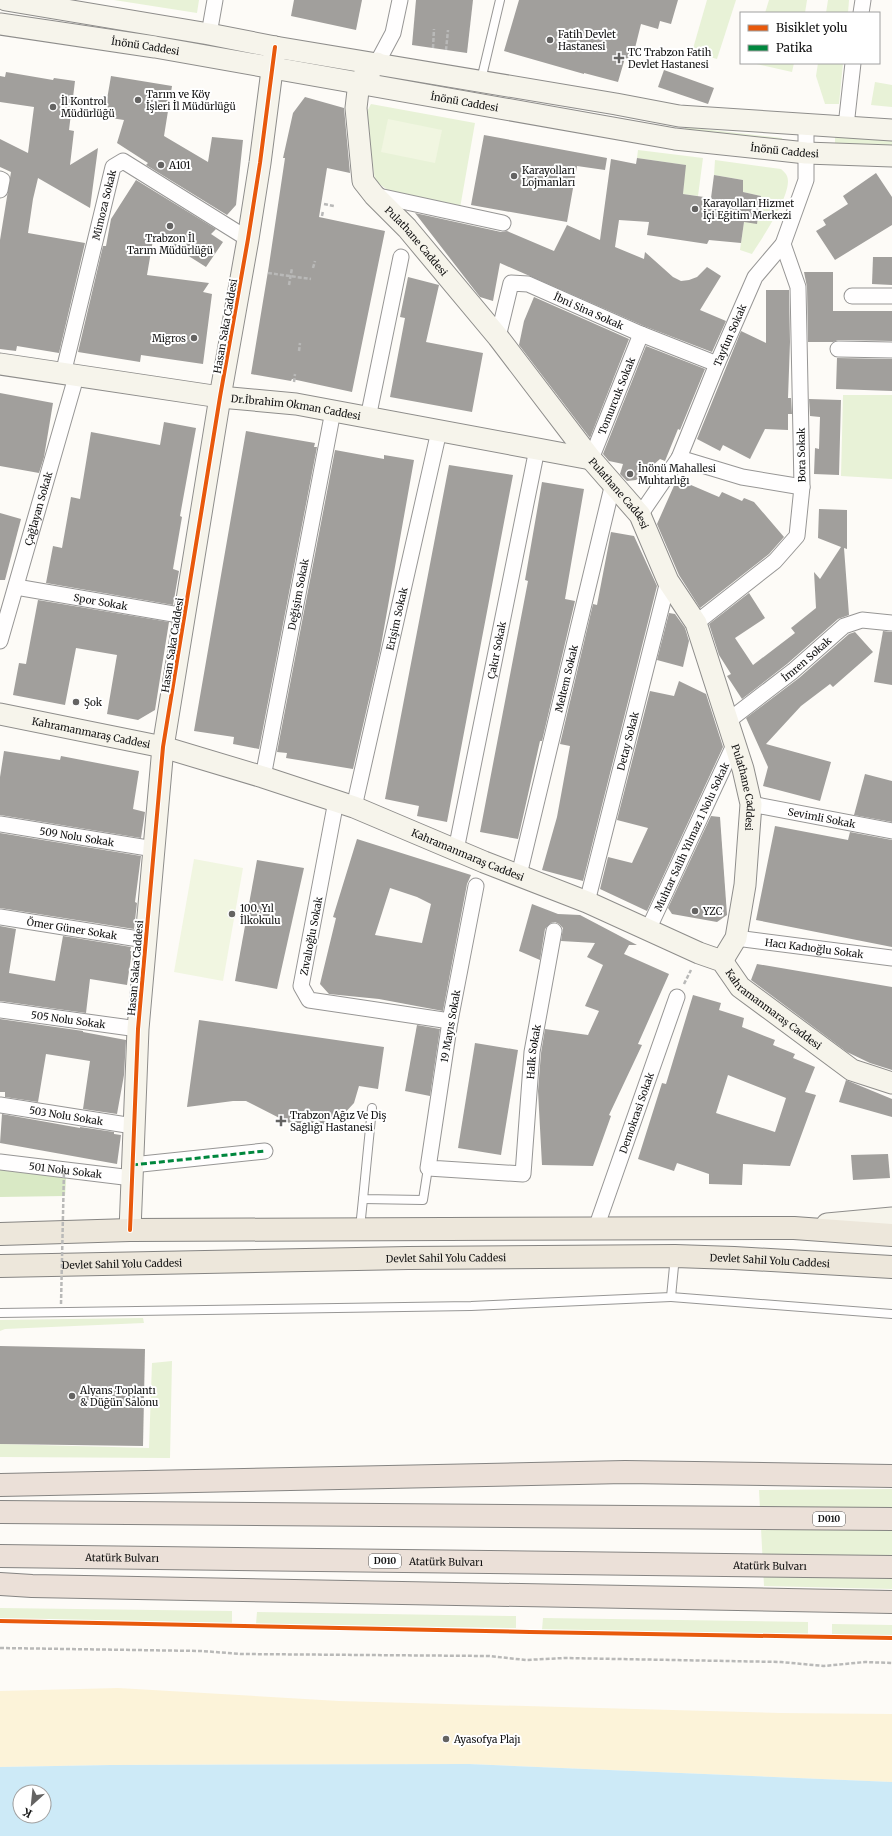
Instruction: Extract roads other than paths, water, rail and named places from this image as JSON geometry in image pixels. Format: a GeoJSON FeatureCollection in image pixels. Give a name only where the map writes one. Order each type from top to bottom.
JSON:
{"type":"FeatureCollection","features":[{"type":"Feature","properties":{"kind":"highway"},"geometry":{"type":"LineString","coordinates":[[0,1485],[625,1472],[892,1476]]}},
{"type":"Feature","properties":{"kind":"highway","name":"D010"},"geometry":{"type":"LineString","coordinates":[[0,1512],[892,1519]]}},
{"type":"Feature","properties":{"kind":"highway","name":"Atatürk Bulvarı"},"geometry":{"type":"LineString","coordinates":[[0,1556],[892,1567]]}},
{"type":"Feature","properties":{"kind":"highway"},"geometry":{"type":"LineString","coordinates":[[0,1584],[40,1587],[892,1602]]}},
{"type":"Feature","properties":{"kind":"main road"},"geometry":{"type":"LineString","coordinates":[[0,1234],[130,1230],[360,1228],[794,1228],[892,1234]]}},
{"type":"Feature","properties":{"kind":"main road","name":"Devlet Sahil Yolu Caddesi"},"geometry":{"type":"LineString","coordinates":[[0,1266],[408,1258],[675,1256],[892,1267]]}},
{"type":"Feature","properties":{"kind":"street"},"geometry":{"type":"LineString","coordinates":[[6,0],[42,3],[275,47],[481,80],[679,116],[892,130]]}},
{"type":"Feature","properties":{"kind":"street"},"geometry":{"type":"LineString","coordinates":[[209,34],[215,0]]}},
{"type":"Feature","properties":{"kind":"street"},"geometry":{"type":"LineString","coordinates":[[359,82],[377,63],[393,33],[400,0]]}},
{"type":"Feature","properties":{"kind":"street"},"geometry":{"type":"LineString","coordinates":[[861,12],[863,0]]}},
{"type":"Feature","properties":{"kind":"street"},"geometry":{"type":"LineString","coordinates":[[38,30],[42,3]]}},
{"type":"Feature","properties":{"kind":"street","name":"İnönü Caddesi"},"geometry":{"type":"LineString","coordinates":[[0,24],[155,47],[359,82],[508,111],[675,139],[806,153],[892,156]]}},
{"type":"Feature","properties":{"kind":"street","name":"Hasan Saka Caddesi"},"geometry":{"type":"LineString","coordinates":[[130,1230],[138,1028],[163,747],[220,397],[248,240],[260,163],[275,47]]}},
{"type":"Feature","properties":{"kind":"street"},"geometry":{"type":"LineString","coordinates":[[846,126],[853,64]]}},
{"type":"Feature","properties":{"kind":"street","name":"Pulathane Caddesi"},"geometry":{"type":"LineString","coordinates":[[359,82],[356,108],[363,181],[374,195],[407,228],[498,337],[591,459],[640,515],[668,581],[696,623],[735,744],[751,804],[745,885],[736,938],[722,961]]}},
{"type":"Feature","properties":{"kind":"street"},"geometry":{"type":"LineString","coordinates":[[675,139],[679,116]]}},
{"type":"Feature","properties":{"kind":"street","name":"Tayfun Sokak"},"geometry":{"type":"LineString","coordinates":[[640,515],[679,458],[717,364],[755,277],[783,244],[806,180],[806,125]]}},
{"type":"Feature","properties":{"kind":"street","name":"Mimoza Sokak"},"geometry":{"type":"LineString","coordinates":[[69,375],[113,167],[123,161],[248,240]]}},
{"type":"Feature","properties":{"kind":"street"},"geometry":{"type":"LineString","coordinates":[[0,179],[2,180],[0,190]]}},
{"type":"Feature","properties":{"kind":"street"},"geometry":{"type":"LineString","coordinates":[[374,195],[504,223]]}},
{"type":"Feature","properties":{"kind":"street","name":"Bora Sokak"},"geometry":{"type":"LineString","coordinates":[[696,623],[775,561],[797,536],[802,487],[798,287],[783,244]]}},
{"type":"Feature","properties":{"kind":"street"},"geometry":{"type":"LineString","coordinates":[[368,418],[401,257]]}},
{"type":"Feature","properties":{"kind":"street","name":"İbni Sina Sokak"},"geometry":{"type":"LineString","coordinates":[[498,337],[511,283],[528,284],[642,334],[717,364]]}},
{"type":"Feature","properties":{"kind":"street"},"geometry":{"type":"LineString","coordinates":[[852,296],[892,296]]}},
{"type":"Feature","properties":{"kind":"street","name":"Tomurcuk Sokak"},"geometry":{"type":"LineString","coordinates":[[591,459],[642,334]]}},
{"type":"Feature","properties":{"kind":"street"},"geometry":{"type":"LineString","coordinates":[[838,350],[892,350]]}},
{"type":"Feature","properties":{"kind":"street","name":"Dr.İbrahim Okman Caddesi"},"geometry":{"type":"LineString","coordinates":[[0,364],[220,397],[296,404],[591,459]]}},
{"type":"Feature","properties":{"kind":"street","name":"Çağlayan Sokak"},"geometry":{"type":"LineString","coordinates":[[0,641],[16,587],[69,375]]}},
{"type":"Feature","properties":{"kind":"street","name":"Değişim Sokak"},"geometry":{"type":"LineString","coordinates":[[263,777],[333,411]]}},
{"type":"Feature","properties":{"kind":"street","name":"Erişim Sokak"},"geometry":{"type":"LineString","coordinates":[[345,804],[439,431]]}},
{"type":"Feature","properties":{"kind":"street","name":"Çakır Sokak"},"geometry":{"type":"LineString","coordinates":[[456,850],[537,449]]}},
{"type":"Feature","properties":{"kind":"street"},"geometry":{"type":"LineString","coordinates":[[679,458],[742,477],[802,487]]}},
{"type":"Feature","properties":{"kind":"street","name":"Meltem Sokak"},"geometry":{"type":"LineString","coordinates":[[519,875],[613,483]]}},
{"type":"Feature","properties":{"kind":"street","name":"Detay Sokak"},"geometry":{"type":"LineString","coordinates":[[587,902],[668,581]]}},
{"type":"Feature","properties":{"kind":"street","name":"Spor Sokak"},"geometry":{"type":"LineString","coordinates":[[16,587],[185,616]]}},
{"type":"Feature","properties":{"kind":"street","name":"İmren Sokak"},"geometry":{"type":"LineString","coordinates":[[728,721],[793,671],[844,626],[862,620],[892,623]]}},
{"type":"Feature","properties":{"kind":"street","name":"Kahramanmaraş Caddesi"},"geometry":{"type":"LineString","coordinates":[[0,714],[163,747],[263,777],[345,804],[587,902],[699,954],[722,961],[740,988],[852,1070],[892,1082]]}},
{"type":"Feature","properties":{"kind":"street","name":"Muhtar Salih Yılmaz 1 Nolu Sokak"},"geometry":{"type":"LineString","coordinates":[[648,930],[735,744]]}},
{"type":"Feature","properties":{"kind":"street","name":"Zıvalıoğlu Sokak"},"geometry":{"type":"LineString","coordinates":[[345,804],[301,986],[309,1000],[450,1021]]}},
{"type":"Feature","properties":{"kind":"street","name":"Sevimli Sokak"},"geometry":{"type":"LineString","coordinates":[[751,804],[892,831]]}},
{"type":"Feature","properties":{"kind":"street","name":"509 Nolu Sokak"},"geometry":{"type":"LineString","coordinates":[[0,824],[154,849]]}},
{"type":"Feature","properties":{"kind":"street","name":"19 Mayıs Sokak"},"geometry":{"type":"LineString","coordinates":[[428,1168],[450,1021],[476,886]]}},
{"type":"Feature","properties":{"kind":"street","name":"Ömer Güner Sokak"},"geometry":{"type":"LineString","coordinates":[[0,917],[145,940]]}},
{"type":"Feature","properties":{"kind":"street","name":"Halk Sokak"},"geometry":{"type":"LineString","coordinates":[[428,1168],[523,1174],[532,1052],[554,931]]}},
{"type":"Feature","properties":{"kind":"street","name":"Hacı Kadıoğlu Sokak"},"geometry":{"type":"LineString","coordinates":[[736,938],[892,958]]}},
{"type":"Feature","properties":{"kind":"street","name":"Demokrasi Sokak"},"geometry":{"type":"LineString","coordinates":[[596,1228],[677,997]]}},
{"type":"Feature","properties":{"kind":"street","name":"505 Nolu Sokak"},"geometry":{"type":"LineString","coordinates":[[0,1010],[138,1028]]}},
{"type":"Feature","properties":{"kind":"street","name":"503 Nolu Sokak"},"geometry":{"type":"LineString","coordinates":[[0,1105],[133,1126]]}},
{"type":"Feature","properties":{"kind":"street","name":"501 Nolu Sokak"},"geometry":{"type":"LineString","coordinates":[[0,1162],[64,1170],[132,1171],[265,1151]]}},
{"type":"Feature","properties":{"kind":"street"},"geometry":{"type":"LineString","coordinates":[[794,1228],[892,1218]]}},
{"type":"Feature","properties":{"kind":"lane"},"geometry":{"type":"LineString","coordinates":[[481,80],[500,0]]}},
{"type":"Feature","properties":{"kind":"lane"},"geometry":{"type":"LineString","coordinates":[[360,1228],[372,1108]]}},
{"type":"Feature","properties":{"kind":"lane"},"geometry":{"type":"LineString","coordinates":[[362,1199],[424,1200],[428,1168]]}},
{"type":"Feature","properties":{"kind":"lane"},"geometry":{"type":"LineString","coordinates":[[672,1297],[675,1256]]}},
{"type":"Feature","properties":{"kind":"lane"},"geometry":{"type":"LineString","coordinates":[[0,1313],[471,1306],[672,1297],[892,1314]]}},
{"type":"Feature","properties":{"kind":"water"},"geometry":{"type":"Polygon","coordinates":[[[469,1764],[892,1782],[892,1836],[0,1836],[0,1767],[111,1765],[469,1764]]]}},
{"type":"Feature","properties":{"kind":"place","name":"Fatih Devlet Hastanesi"},"geometry":{"type":"Point","coordinates":[550,40]}},
{"type":"Feature","properties":{"kind":"place","name":"TC Trabzon Fatih Devlet Hastanesi"},"geometry":{"type":"Point","coordinates":[619,58]}},
{"type":"Feature","properties":{"kind":"place","name":"Tarım ve Köy İşleri İl Müdürlüğü"},"geometry":{"type":"Point","coordinates":[138,100]}},
{"type":"Feature","properties":{"kind":"place","name":"İl Kontrol Müdürlüğü"},"geometry":{"type":"Point","coordinates":[53,107]}},
{"type":"Feature","properties":{"kind":"place","name":"A101"},"geometry":{"type":"Point","coordinates":[161,165]}},
{"type":"Feature","properties":{"kind":"place","name":"Karayolları Lojmanları"},"geometry":{"type":"Point","coordinates":[514,176]}},
{"type":"Feature","properties":{"kind":"place","name":"Karayolları Hizmet İçi Eğitim Merkezi"},"geometry":{"type":"Point","coordinates":[695,209]}},
{"type":"Feature","properties":{"kind":"place","name":"Trabzon İl Tarım Müdürlüğü"},"geometry":{"type":"Point","coordinates":[170,226]}},
{"type":"Feature","properties":{"kind":"place","name":"Migros"},"geometry":{"type":"Point","coordinates":[194,338]}},
{"type":"Feature","properties":{"kind":"place","name":"İnönü Mahallesi Muhtarlığı"},"geometry":{"type":"Point","coordinates":[630,474]}},
{"type":"Feature","properties":{"kind":"place","name":"Şok"},"geometry":{"type":"Point","coordinates":[76,702]}},
{"type":"Feature","properties":{"kind":"place","name":"YZC"},"geometry":{"type":"Point","coordinates":[695,911]}},
{"type":"Feature","properties":{"kind":"place","name":"100. Yıl İlkokulu"},"geometry":{"type":"Point","coordinates":[232,914]}},
{"type":"Feature","properties":{"kind":"place","name":"Trabzon Ağız Ve Diş Sağlığı Hastanesi"},"geometry":{"type":"Point","coordinates":[281,1121]}},
{"type":"Feature","properties":{"kind":"place","name":"Alyans Toplantı & Düğün Salonu"},"geometry":{"type":"Point","coordinates":[72,1396]}},
{"type":"Feature","properties":{"kind":"place","name":"Ayasofya Plajı"},"geometry":{"type":"Point","coordinates":[446,1739]}}]}
